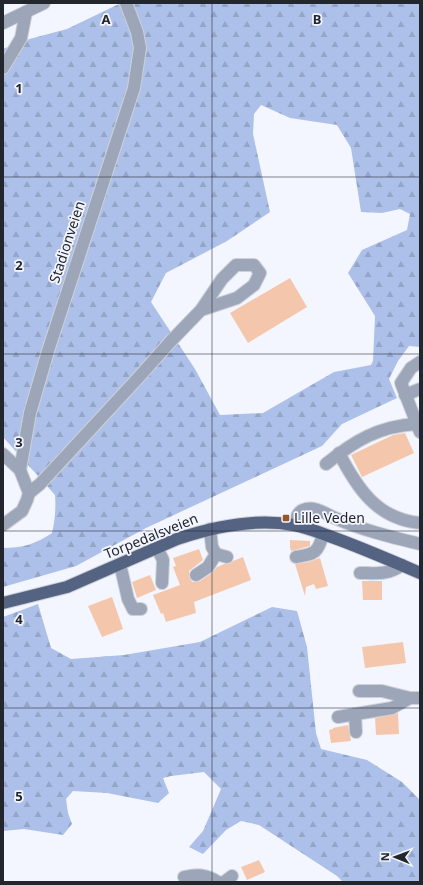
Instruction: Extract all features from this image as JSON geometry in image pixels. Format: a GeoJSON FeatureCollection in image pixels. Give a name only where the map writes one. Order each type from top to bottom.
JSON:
{"type":"FeatureCollection","features":[{"type":"Feature","properties":{"kind":"main road","name":"Torpedalsveien"},"geometry":{"type":"LineString","coordinates":[[3,603],[67,587],[177,539],[210,529],[254,524],[294,525],[349,543],[420,573]]}},
{"type":"Feature","properties":{"kind":"street"},"geometry":{"type":"LineString","coordinates":[[3,24],[44,3]]}},
{"type":"Feature","properties":{"kind":"street","name":"Stadionveien"},"geometry":{"type":"LineString","coordinates":[[20,470],[30,413],[46,358],[134,88],[140,48],[137,32],[126,3]]}},
{"type":"Feature","properties":{"kind":"street"},"geometry":{"type":"LineString","coordinates":[[3,68],[21,38],[26,12]]}},
{"type":"Feature","properties":{"kind":"street"},"geometry":{"type":"LineString","coordinates":[[3,525],[22,511],[29,493],[45,479],[170,341],[201,310],[222,279],[236,265],[254,265],[260,273],[254,285],[237,298],[201,310]]}},
{"type":"Feature","properties":{"kind":"street"},"geometry":{"type":"LineString","coordinates":[[418,428],[401,383],[411,368],[420,362]]}},
{"type":"Feature","properties":{"kind":"street"},"geometry":{"type":"LineString","coordinates":[[405,395],[420,389]]}},
{"type":"Feature","properties":{"kind":"street"},"geometry":{"type":"LineString","coordinates":[[326,464],[353,443],[376,432],[399,425],[418,428]]}},
{"type":"Feature","properties":{"kind":"street"},"geometry":{"type":"LineString","coordinates":[[339,453],[350,474],[363,493],[376,506],[394,518],[420,523]]}},
{"type":"Feature","properties":{"kind":"street"},"geometry":{"type":"LineString","coordinates":[[3,454],[20,470],[29,493]]}},
{"type":"Feature","properties":{"kind":"street"},"geometry":{"type":"LineString","coordinates":[[294,525],[297,515],[303,510],[313,509],[324,512],[334,518],[366,530],[420,544]]}},
{"type":"Feature","properties":{"kind":"street"},"geometry":{"type":"LineString","coordinates":[[196,575],[221,556],[212,547],[210,529]]}},
{"type":"Feature","properties":{"kind":"street"},"geometry":{"type":"LineString","coordinates":[[296,557],[315,552],[320,547],[323,534]]}},
{"type":"Feature","properties":{"kind":"street"},"geometry":{"type":"LineString","coordinates":[[157,548],[163,560],[162,583]]}},
{"type":"Feature","properties":{"kind":"street"},"geometry":{"type":"LineString","coordinates":[[120,564],[128,599],[133,609],[141,609]]}},
{"type":"Feature","properties":{"kind":"street"},"geometry":{"type":"LineString","coordinates":[[360,573],[378,574],[392,571],[402,565]]}},
{"type":"Feature","properties":{"kind":"street"},"geometry":{"type":"LineString","coordinates":[[359,691],[382,691],[415,698]]}},
{"type":"Feature","properties":{"kind":"street"},"geometry":{"type":"LineString","coordinates":[[338,717],[392,708],[415,698]]}},
{"type":"Feature","properties":{"kind":"street"},"geometry":{"type":"LineString","coordinates":[[355,714],[356,732]]}},
{"type":"Feature","properties":{"kind":"street"},"geometry":{"type":"LineString","coordinates":[[184,877],[202,875],[212,878],[218,882]]}},
{"type":"Feature","properties":{"kind":"green space"},"geometry":{"type":"Polygon","coordinates":[[[121,3],[420,3],[420,347],[409,346],[398,361],[389,379],[397,398],[342,424],[322,446],[146,528],[76,566],[3,587],[3,548],[29,545],[52,533],[55,519],[55,495],[3,437],[3,49],[22,41],[67,29],[121,3]],[[261,105],[254,114],[253,134],[270,212],[227,241],[166,273],[151,302],[195,369],[220,415],[263,413],[334,372],[371,365],[373,361],[375,316],[348,273],[362,250],[407,230],[410,214],[400,209],[382,213],[361,212],[351,148],[337,125],[290,118],[261,105]]]}},
{"type":"Feature","properties":{"kind":"green space"},"geometry":{"type":"Polygon","coordinates":[[[38,604],[51,648],[71,659],[124,655],[200,642],[272,607],[297,611],[307,647],[316,733],[321,749],[367,760],[402,782],[420,800],[420,882],[343,882],[337,876],[259,825],[241,821],[226,830],[203,854],[189,847],[203,831],[221,789],[204,772],[163,778],[169,793],[158,803],[107,793],[73,791],[66,799],[68,813],[72,824],[63,835],[24,829],[3,831],[3,617],[38,604]]]}},
{"type":"Feature","properties":{"kind":"building"},"geometry":{"type":"Polygon","coordinates":[[[290,278],[307,307],[248,343],[230,313],[290,278]]]}},
{"type":"Feature","properties":{"kind":"building"},"geometry":{"type":"Polygon","coordinates":[[[405,433],[414,453],[362,477],[351,455],[393,435],[405,433]]]}},
{"type":"Feature","properties":{"kind":"building"},"geometry":{"type":"Polygon","coordinates":[[[290,540],[310,541],[310,546],[291,551],[290,540]]]}},
{"type":"Feature","properties":{"kind":"building"},"geometry":{"type":"Polygon","coordinates":[[[199,549],[203,560],[189,571],[189,576],[192,582],[200,581],[212,573],[217,567],[224,564],[229,564],[243,557],[251,580],[194,602],[196,613],[166,622],[163,613],[161,614],[153,595],[180,585],[173,567],[176,566],[173,558],[199,549]]]}},
{"type":"Feature","properties":{"kind":"building"},"geometry":{"type":"Polygon","coordinates":[[[320,558],[328,586],[316,589],[314,584],[306,587],[305,596],[295,564],[309,562],[320,558]]]}},
{"type":"Feature","properties":{"kind":"building"},"geometry":{"type":"Polygon","coordinates":[[[150,575],[156,590],[137,598],[132,582],[150,575]]]}},
{"type":"Feature","properties":{"kind":"building"},"geometry":{"type":"Polygon","coordinates":[[[362,581],[382,581],[382,600],[363,600],[362,581]]]}},
{"type":"Feature","properties":{"kind":"building"},"geometry":{"type":"Polygon","coordinates":[[[112,597],[123,629],[102,637],[88,606],[112,597]]]}},
{"type":"Feature","properties":{"kind":"building"},"geometry":{"type":"Polygon","coordinates":[[[403,642],[406,663],[365,668],[362,647],[403,642]]]}},
{"type":"Feature","properties":{"kind":"building"},"geometry":{"type":"Polygon","coordinates":[[[398,713],[399,734],[376,735],[375,718],[398,713]]]}},
{"type":"Feature","properties":{"kind":"building"},"geometry":{"type":"Polygon","coordinates":[[[348,725],[351,741],[331,743],[329,730],[348,725]]]}},
{"type":"Feature","properties":{"kind":"building"},"geometry":{"type":"Polygon","coordinates":[[[259,860],[265,872],[247,880],[241,867],[259,860]]]}},
{"type":"Feature","properties":{"kind":"place","name":"Lille Veden"},"geometry":{"type":"Point","coordinates":[286,518]}}]}
